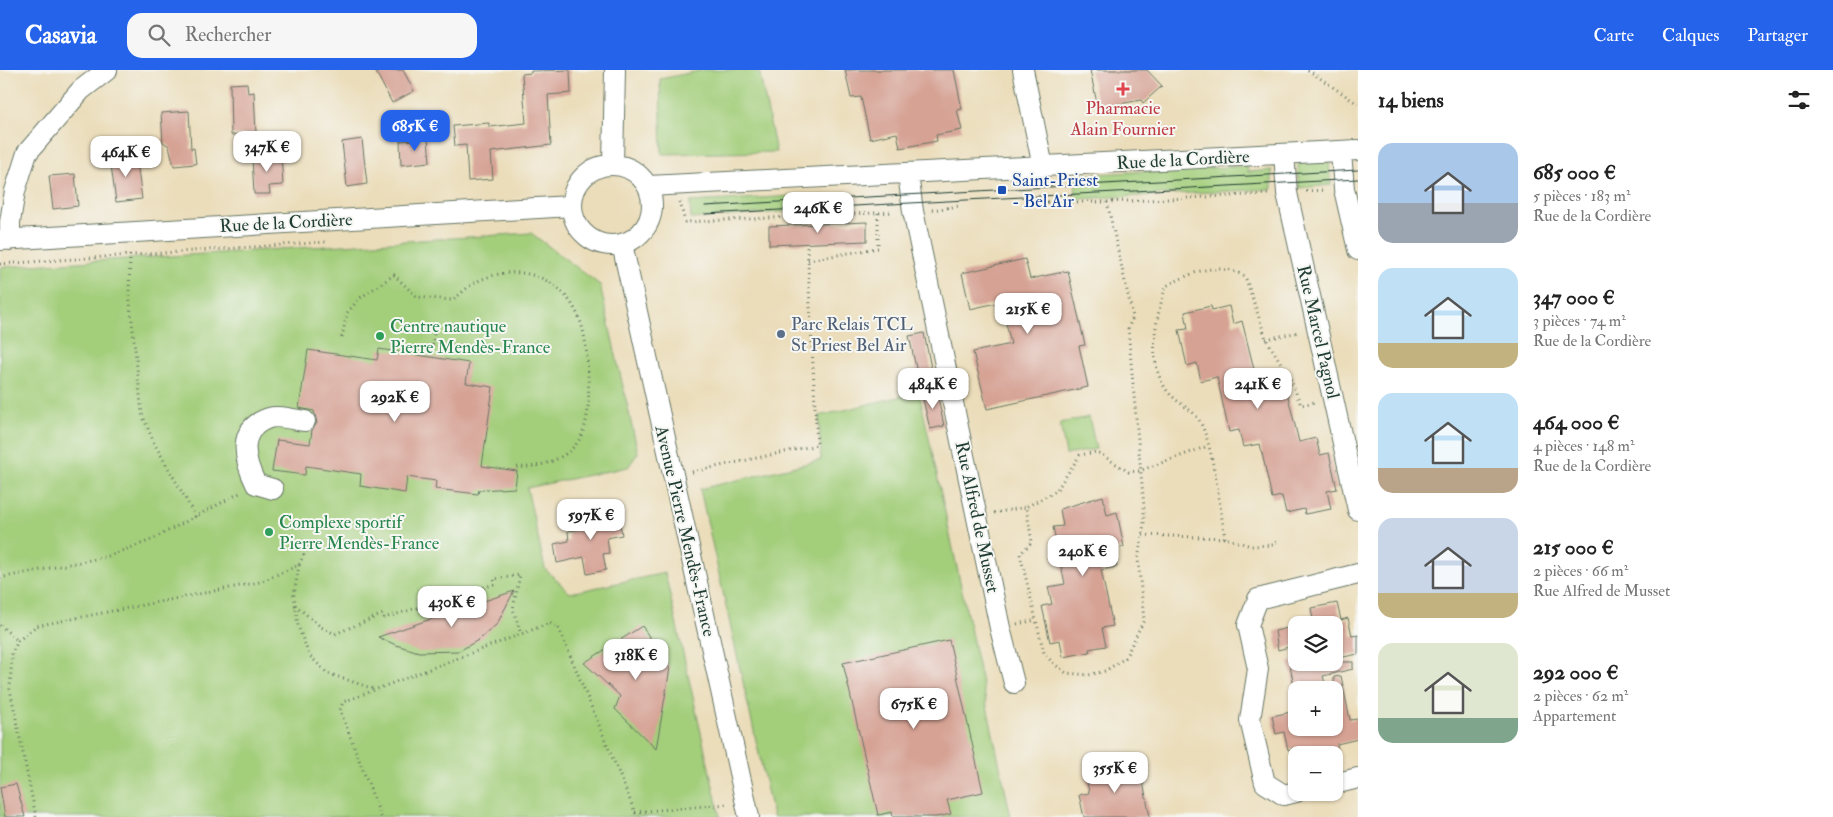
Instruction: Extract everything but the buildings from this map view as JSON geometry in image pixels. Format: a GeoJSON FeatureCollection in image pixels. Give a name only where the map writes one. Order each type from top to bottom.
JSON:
{"type":"FeatureCollection","features":[{"type":"Feature","properties":{"kind":"street"},"geometry":{"type":"LineString","coordinates":[[5,240],[15,190],[27,153],[81,90],[107,70]]}},
{"type":"Feature","properties":{"kind":"street"},"geometry":{"type":"LineString","coordinates":[[613,164],[615,70]]}},
{"type":"Feature","properties":{"kind":"street"},"geometry":{"type":"LineString","coordinates":[[1022,70],[1043,167]]}},
{"type":"Feature","properties":{"kind":"street"},"geometry":{"type":"LineString","coordinates":[[1349,151],[1350,200],[1358,250]]}},
{"type":"Feature","properties":{"kind":"street","name":"Rue de la Cordière"},"geometry":{"type":"LineString","coordinates":[[649,186],[1349,151]]}},
{"type":"Feature","properties":{"kind":"street","name":"Rue Marcel Pagnol"},"geometry":{"type":"LineString","coordinates":[[1284,154],[1287,193],[1358,510]]}},
{"type":"Feature","properties":{"kind":"street"},"geometry":{"type":"LineString","coordinates":[[613,164],[627,167],[636,172],[649,186],[652,212],[644,230],[634,239],[622,244],[605,244],[592,240],[582,232],[576,222],[571,206],[576,185],[591,170],[613,164]]}},
{"type":"Feature","properties":{"kind":"street","name":"Rue Alfred de Musset"},"geometry":{"type":"LineString","coordinates":[[908,174],[913,211],[1014,683]]}},
{"type":"Feature","properties":{"kind":"street","name":"Rue de la Cordière"},"geometry":{"type":"LineString","coordinates":[[5,240],[571,206]]}},
{"type":"Feature","properties":{"kind":"street","name":"Avenue Pierre Mendès-France"},"geometry":{"type":"LineString","coordinates":[[622,244],[672,476],[748,809]]}},
{"type":"Feature","properties":{"kind":"street"},"geometry":{"type":"LineString","coordinates":[[264,487],[248,468],[245,442],[254,426],[271,417],[305,421]]}},
{"type":"Feature","properties":{"kind":"street"},"geometry":{"type":"LineString","coordinates":[[1288,794],[1284,795],[1265,783],[1250,720],[1258,669],[1248,625],[1258,599],[1357,577]]}},
{"type":"Feature","properties":{"kind":"street"},"geometry":{"type":"LineString","coordinates":[[1343,782],[1358,778]]}},
{"type":"Feature","properties":{"kind":"path"},"geometry":{"type":"LineString","coordinates":[[1308,70],[1358,104]]}},
{"type":"Feature","properties":{"kind":"path"},"geometry":{"type":"LineString","coordinates":[[674,185],[685,222],[913,211],[959,206]]}},
{"type":"Feature","properties":{"kind":"path"},"geometry":{"type":"LineString","coordinates":[[1047,202],[1107,202],[1287,193],[1350,200]]}},
{"type":"Feature","properties":{"kind":"path"},"geometry":{"type":"LineString","coordinates":[[1026,506],[1032,542],[1020,554],[1044,653],[1053,663],[1071,674],[1089,675],[1105,671],[1125,658],[1144,620],[1138,559],[1143,535],[1144,507],[1139,472],[1139,432],[1128,328],[1133,317],[1107,202]]}},
{"type":"Feature","properties":{"kind":"path"},"geometry":{"type":"LineString","coordinates":[[808,260],[878,248],[878,213]]}},
{"type":"Feature","properties":{"kind":"path"},"geometry":{"type":"LineString","coordinates":[[806,216],[806,222]]}},
{"type":"Feature","properties":{"kind":"path"},"geometry":{"type":"LineString","coordinates":[[131,232],[129,293],[142,414],[154,443],[196,517]]}},
{"type":"Feature","properties":{"kind":"path"},"geometry":{"type":"LineString","coordinates":[[672,476],[817,445],[807,246]]}},
{"type":"Feature","properties":{"kind":"path"},"geometry":{"type":"LineString","coordinates":[[1225,538],[1216,481],[1208,446],[1199,420],[1168,391],[1160,378],[1155,356],[1156,317],[1166,286],[1196,271],[1228,268],[1245,276],[1266,339],[1289,376],[1301,405],[1333,398]]}},
{"type":"Feature","properties":{"kind":"path"},"geometry":{"type":"LineString","coordinates":[[342,337],[347,313],[360,298],[394,275],[418,297],[452,300],[476,282],[516,272],[544,278],[556,286],[571,303],[580,320],[586,343],[589,392],[585,425],[579,441],[568,453],[528,468],[515,467]]}},
{"type":"Feature","properties":{"kind":"path"},"geometry":{"type":"LineString","coordinates":[[1266,339],[1317,328]]}},
{"type":"Feature","properties":{"kind":"path"},"geometry":{"type":"LineString","coordinates":[[432,350],[434,334]]}},
{"type":"Feature","properties":{"kind":"path"},"geometry":{"type":"LineString","coordinates":[[977,516],[1026,506],[1056,491],[1080,456],[1097,452],[1129,472],[1139,472],[1208,446]]}},
{"type":"Feature","properties":{"kind":"path"},"geometry":{"type":"LineString","coordinates":[[0,578],[105,557],[149,541],[196,517],[264,487]]}},
{"type":"Feature","properties":{"kind":"path"},"geometry":{"type":"LineString","coordinates":[[1143,535],[1225,538],[1250,546],[1274,545],[1278,540]]}},
{"type":"Feature","properties":{"kind":"path"},"geometry":{"type":"LineString","coordinates":[[309,544],[299,565],[294,595],[298,626],[309,655],[328,673],[374,690]]}},
{"type":"Feature","properties":{"kind":"path"},"geometry":{"type":"LineString","coordinates":[[36,817],[10,689],[12,653],[18,641],[36,626],[260,582],[299,565]]}},
{"type":"Feature","properties":{"kind":"path"},"geometry":{"type":"LineString","coordinates":[[295,605],[321,627],[335,634],[383,614],[384,618],[496,584],[494,579],[520,575],[513,609],[521,634]]}},
{"type":"Feature","properties":{"kind":"path"},"geometry":{"type":"LineString","coordinates":[[381,817],[340,710],[343,702],[550,623],[557,626],[637,817]]}},
{"type":"Feature","properties":{"kind":"path"},"geometry":{"type":"LineString","coordinates":[[0,625],[18,641]]}},
{"type":"Feature","properties":{"kind":"path"},"geometry":{"type":"LineString","coordinates":[[635,812],[748,809]]}},
{"type":"Feature","properties":{"kind":"green space"},"geometry":{"type":"Polygon","coordinates":[[[704,70],[759,70],[776,152],[662,154],[660,79],[704,70]]]}},
{"type":"Feature","properties":{"kind":"green space"},"geometry":{"type":"Polygon","coordinates":[[[1329,162],[1331,185],[1299,188],[1298,163],[1329,162]]]}},
{"type":"Feature","properties":{"kind":"green space"},"geometry":{"type":"Polygon","coordinates":[[[1247,166],[1248,172],[1272,170],[1272,189],[1076,199],[1075,175],[1247,166]]]}},
{"type":"Feature","properties":{"kind":"green space"},"geometry":{"type":"Polygon","coordinates":[[[794,196],[795,211],[691,219],[690,202],[794,196]]]}},
{"type":"Feature","properties":{"kind":"green space","name":"Complexe sportif Pierre Mendès-France"},"geometry":{"type":"Polygon","coordinates":[[[531,233],[600,285],[638,453],[628,467],[527,488],[545,569],[570,593],[665,573],[720,817],[0,817],[0,267],[531,233]]]}},
{"type":"Feature","properties":{"kind":"green space"},"geometry":{"type":"Polygon","coordinates":[[[919,392],[1011,817],[773,817],[700,489],[821,460],[819,416],[919,392]]]}},
{"type":"Feature","properties":{"kind":"green space"},"geometry":{"type":"Polygon","coordinates":[[[1089,417],[1096,449],[1066,455],[1060,423],[1089,417]]]}},
{"type":"Feature","properties":{"kind":"tram line"},"geometry":{"type":"LineString","coordinates":[[705,206],[1358,170]]}},
{"type":"Feature","properties":{"kind":"tram line"},"geometry":{"type":"LineString","coordinates":[[705,214],[1358,179]]}},
{"type":"Feature","properties":{"kind":"place","name":"Pharmacie Alain Fournier"},"geometry":{"type":"Point","coordinates":[1123,89]}},
{"type":"Feature","properties":{"kind":"place","name":"Saint-Priest - Bel Air"},"geometry":{"type":"Point","coordinates":[1002,190]}},
{"type":"Feature","properties":{"kind":"place","name":"Parc Relais TCL St Priest Bel Air"},"geometry":{"type":"Point","coordinates":[781,334]}},
{"type":"Feature","properties":{"kind":"place","name":"Centre nautique Pierre Mendès-France"},"geometry":{"type":"Point","coordinates":[380,336]}},
{"type":"Feature","properties":{"kind":"place","name":"Complexe sportif Pierre Mendès-France"},"geometry":{"type":"Point","coordinates":[269,532]}}]}
